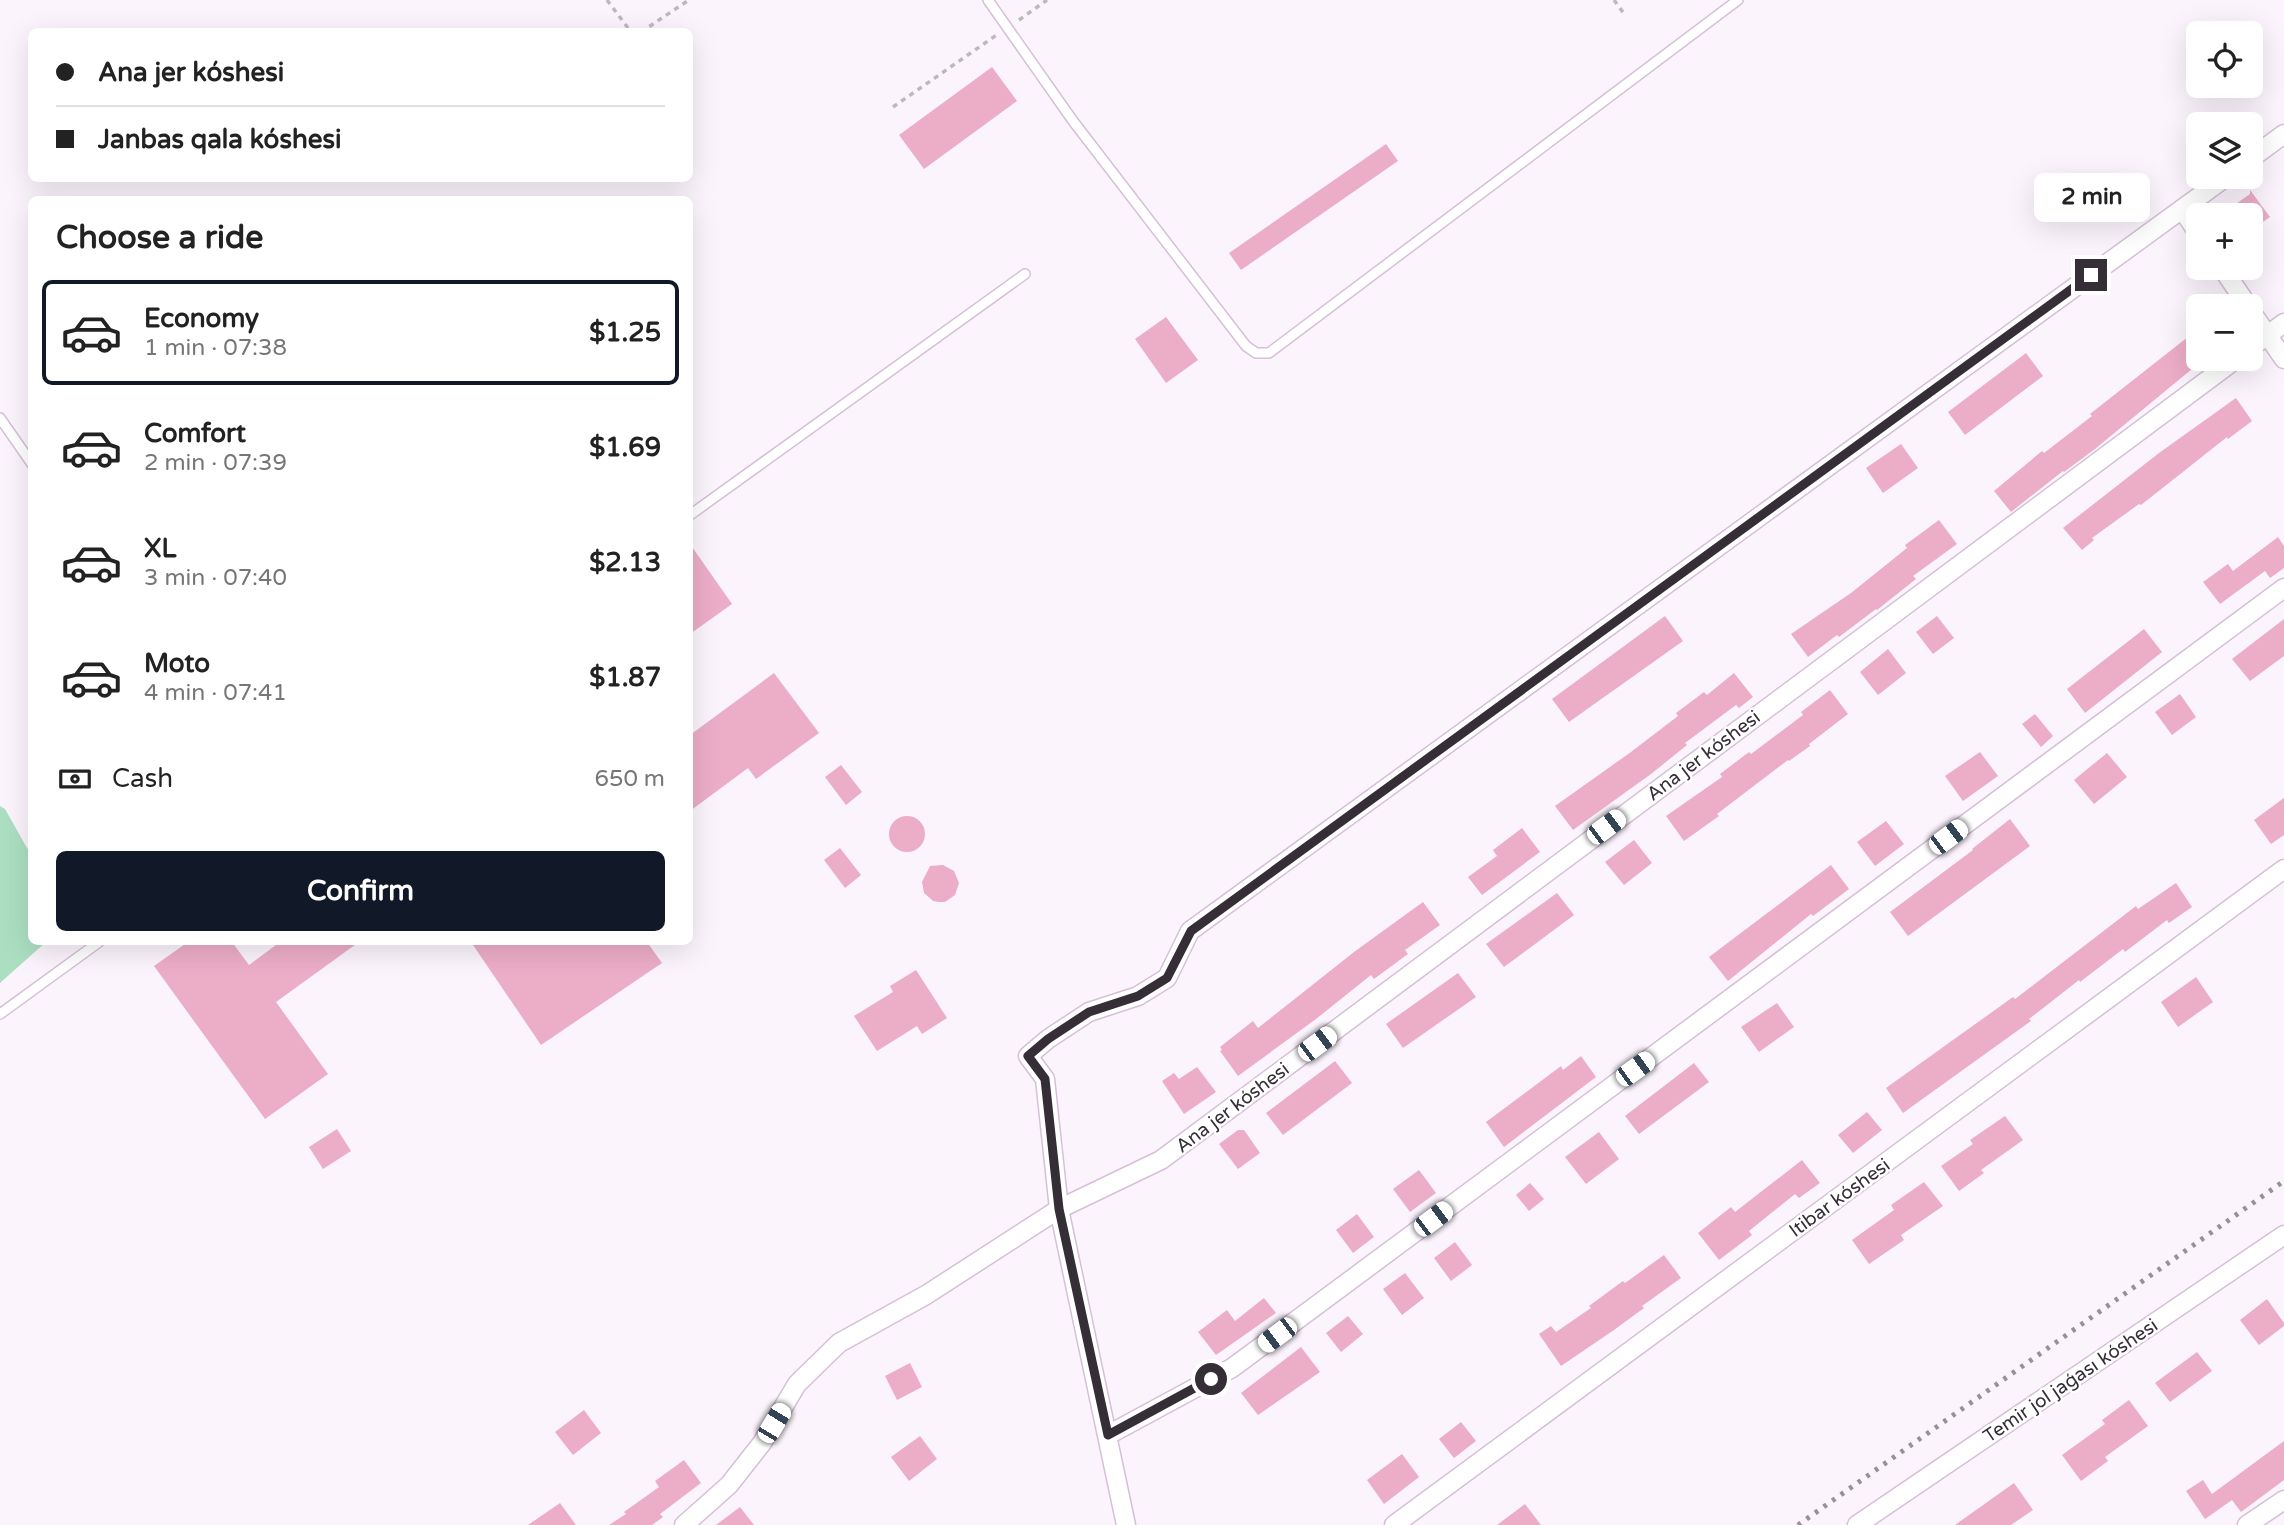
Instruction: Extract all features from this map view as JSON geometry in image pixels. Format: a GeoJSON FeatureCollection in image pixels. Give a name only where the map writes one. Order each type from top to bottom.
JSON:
{"type":"FeatureCollection","features":[{"type":"Feature","properties":{"kind":"street"},"geometry":{"type":"LineString","coordinates":[[2263,149],[2284,134]]}},
{"type":"Feature","properties":{"kind":"street"},"geometry":{"type":"LineString","coordinates":[[1126,1525],[1059,1209],[1045,1079],[1028,1056],[1089,1012],[1138,996],[1167,978],[1191,931],[2210,189]]}},
{"type":"Feature","properties":{"kind":"street"},"geometry":{"type":"LineString","coordinates":[[2182,209],[2186,215]]}},
{"type":"Feature","properties":{"kind":"street"},"geometry":{"type":"LineString","coordinates":[[2263,339],[2284,323]]}},
{"type":"Feature","properties":{"kind":"street"},"geometry":{"type":"LineString","coordinates":[[2263,328],[2284,359]]}},
{"type":"Feature","properties":{"kind":"street","name":"Ana jer kóshesi"},"geometry":{"type":"LineString","coordinates":[[684,1525],[729,1485],[762,1443],[797,1384],[839,1343],[926,1295],[1059,1209],[1161,1160],[2220,371]]}},
{"type":"Feature","properties":{"kind":"street"},"geometry":{"type":"LineString","coordinates":[[1108,1435],[1232,1368],[2284,588]]}},
{"type":"Feature","properties":{"kind":"street","name":"Itibar kóshesi"},"geometry":{"type":"LineString","coordinates":[[1394,1525],[2284,869]]}},
{"type":"Feature","properties":{"kind":"street","name":"Temir jol jaǵası kóshesi"},"geometry":{"type":"LineString","coordinates":[[1857,1525],[2284,1235]]}},
{"type":"Feature","properties":{"kind":"street"},"geometry":{"type":"LineString","coordinates":[[2247,1525],[2284,1500]]}},
{"type":"Feature","properties":{"kind":"lane"},"geometry":{"type":"LineString","coordinates":[[988,0],[1073,121],[1246,346],[1256,353],[1269,353],[1738,0]]}},
{"type":"Feature","properties":{"kind":"lane"},"geometry":{"type":"LineString","coordinates":[[693,513],[1025,274]]}},
{"type":"Feature","properties":{"kind":"lane"},"geometry":{"type":"LineString","coordinates":[[0,418],[28,458]]}},
{"type":"Feature","properties":{"kind":"lane"},"geometry":{"type":"LineString","coordinates":[[0,1014],[95,945]]}},
{"type":"Feature","properties":{"kind":"path"},"geometry":{"type":"LineString","coordinates":[[607,0],[628,28]]}},
{"type":"Feature","properties":{"kind":"path"},"geometry":{"type":"LineString","coordinates":[[648,28],[689,0]]}},
{"type":"Feature","properties":{"kind":"path"},"geometry":{"type":"LineString","coordinates":[[893,107],[1047,0]]}},
{"type":"Feature","properties":{"kind":"path"},"geometry":{"type":"LineString","coordinates":[[1615,0],[1625,15]]}},
{"type":"Feature","properties":{"kind":"green space"},"geometry":{"type":"Polygon","coordinates":[[[0,806],[5,809],[28,850],[28,945],[43,945],[0,983],[0,806]]]}},
{"type":"Feature","properties":{"kind":"building"},"geometry":{"type":"Polygon","coordinates":[[[992,67],[1017,101],[924,169],[899,135],[992,67]]]}},
{"type":"Feature","properties":{"kind":"building"},"geometry":{"type":"Polygon","coordinates":[[[1386,144],[1398,161],[1241,270],[1229,253],[1386,144]]]}},
{"type":"Feature","properties":{"kind":"building"},"geometry":{"type":"Polygon","coordinates":[[[2250,190],[2260,203],[2237,203],[2250,194],[2250,190]]]}},
{"type":"Feature","properties":{"kind":"building"},"geometry":{"type":"Polygon","coordinates":[[[2263,208],[2270,217],[2263,222],[2263,208]]]}},
{"type":"Feature","properties":{"kind":"building"},"geometry":{"type":"Polygon","coordinates":[[[1166,317],[1198,360],[1166,383],[1135,339],[1166,317]]]}},
{"type":"Feature","properties":{"kind":"building"},"geometry":{"type":"Polygon","coordinates":[[[2186,338],[2186,371],[2190,371],[2095,449],[2011,512],[1994,491],[2042,451],[2044,453],[2092,416],[2090,414],[2186,338]]]}},
{"type":"Feature","properties":{"kind":"building"},"geometry":{"type":"Polygon","coordinates":[[[2026,353],[2043,376],[1965,435],[1948,412],[2026,353]]]}},
{"type":"Feature","properties":{"kind":"building"},"geometry":{"type":"Polygon","coordinates":[[[2236,398],[2252,421],[2228,439],[2227,437],[2141,505],[2092,538],[2094,540],[2082,550],[2063,528],[2159,453],[2236,398]]]}},
{"type":"Feature","properties":{"kind":"building"},"geometry":{"type":"Polygon","coordinates":[[[1901,444],[1918,468],[1883,493],[1866,468],[1901,444]]]}},
{"type":"Feature","properties":{"kind":"building"},"geometry":{"type":"Polygon","coordinates":[[[1939,520],[1957,544],[1913,576],[1916,579],[1877,610],[1808,657],[1791,634],[1851,593],[1907,548],[1905,545],[1939,520]]]}},
{"type":"Feature","properties":{"kind":"building"},"geometry":{"type":"Polygon","coordinates":[[[2278,537],[2284,546],[2284,568],[2270,578],[2265,571],[2220,604],[2203,582],[2228,564],[2233,571],[2278,537]]]}},
{"type":"Feature","properties":{"kind":"building"},"geometry":{"type":"Polygon","coordinates":[[[693,548],[732,604],[693,632],[693,548]]]}},
{"type":"Feature","properties":{"kind":"building"},"geometry":{"type":"Polygon","coordinates":[[[1665,616],[1683,641],[1569,722],[1552,699],[1665,616]]]}},
{"type":"Feature","properties":{"kind":"building"},"geometry":{"type":"Polygon","coordinates":[[[1937,616],[1954,638],[1933,654],[1916,632],[1937,616]]]}},
{"type":"Feature","properties":{"kind":"building"},"geometry":{"type":"Polygon","coordinates":[[[2284,619],[2284,656],[2250,681],[2232,659],[2284,619]]]}},
{"type":"Feature","properties":{"kind":"building"},"geometry":{"type":"Polygon","coordinates":[[[2144,629],[2162,652],[2085,713],[2067,689],[2144,629]]]}},
{"type":"Feature","properties":{"kind":"building"},"geometry":{"type":"Polygon","coordinates":[[[1888,649],[1906,673],[1878,695],[1860,672],[1888,649]]]}},
{"type":"Feature","properties":{"kind":"building"},"geometry":{"type":"Polygon","coordinates":[[[774,673],[819,733],[756,779],[748,768],[693,809],[693,733],[774,673]]]}},
{"type":"Feature","properties":{"kind":"building"},"geometry":{"type":"Polygon","coordinates":[[[1734,673],[1753,697],[1739,708],[1736,705],[1685,743],[1687,745],[1651,774],[1573,830],[1555,806],[1631,752],[1704,692],[1707,695],[1734,673]]]}},
{"type":"Feature","properties":{"kind":"building"},"geometry":{"type":"Polygon","coordinates":[[[1830,690],[1848,714],[1684,841],[1666,816],[1722,777],[1720,774],[1749,752],[1751,754],[1803,715],[1801,712],[1830,690]]]}},
{"type":"Feature","properties":{"kind":"building"},"geometry":{"type":"Polygon","coordinates":[[[2180,694],[2196,717],[2172,735],[2155,712],[2180,694]]]}},
{"type":"Feature","properties":{"kind":"building"},"geometry":{"type":"Polygon","coordinates":[[[2035,714],[2053,736],[2041,747],[2022,724],[2035,714]]]}},
{"type":"Feature","properties":{"kind":"building"},"geometry":{"type":"Polygon","coordinates":[[[1980,752],[1998,776],[1963,801],[1945,776],[1980,752]]]}},
{"type":"Feature","properties":{"kind":"building"},"geometry":{"type":"Polygon","coordinates":[[[2107,753],[2127,777],[2094,804],[2074,780],[2107,753]]]}},
{"type":"Feature","properties":{"kind":"building"},"geometry":{"type":"Polygon","coordinates":[[[841,765],[862,792],[846,805],[825,777],[841,765]]]}},
{"type":"Feature","properties":{"kind":"building"},"geometry":{"type":"Polygon","coordinates":[[[2284,798],[2284,835],[2271,844],[2254,820],[2284,798]]]}},
{"type":"Feature","properties":{"kind":"building"},"geometry":{"type":"Polygon","coordinates":[[[907,816],[920,821],[925,834],[920,847],[907,852],[894,847],[889,834],[894,821],[907,816]]]}},
{"type":"Feature","properties":{"kind":"building"},"geometry":{"type":"Polygon","coordinates":[[[2010,819],[2030,846],[1908,936],[1890,912],[2010,819]]]}},
{"type":"Feature","properties":{"kind":"building"},"geometry":{"type":"Polygon","coordinates":[[[1886,821],[1904,844],[1875,866],[1857,842],[1886,821]]]}},
{"type":"Feature","properties":{"kind":"building"},"geometry":{"type":"Polygon","coordinates":[[[1522,828],[1540,852],[1482,895],[1468,877],[1497,856],[1493,850],[1522,828]]]}},
{"type":"Feature","properties":{"kind":"building"},"geometry":{"type":"Polygon","coordinates":[[[1634,840],[1652,863],[1624,885],[1605,862],[1634,840]]]}},
{"type":"Feature","properties":{"kind":"building"},"geometry":{"type":"Polygon","coordinates":[[[840,848],[861,875],[845,888],[824,860],[840,848]]]}},
{"type":"Feature","properties":{"kind":"building"},"geometry":{"type":"Polygon","coordinates":[[[943,865],[954,871],[959,883],[955,895],[945,902],[933,901],[924,893],[922,882],[930,866],[943,865]]]}},
{"type":"Feature","properties":{"kind":"building"},"geometry":{"type":"Polygon","coordinates":[[[1831,865],[1849,889],[1813,916],[1811,914],[1728,981],[1709,957],[1831,865]]]}},
{"type":"Feature","properties":{"kind":"building"},"geometry":{"type":"Polygon","coordinates":[[[2176,883],[2192,907],[2169,923],[2167,920],[2125,952],[2123,949],[2080,982],[2079,980],[2029,1019],[2031,1021],[1903,1113],[1886,1088],[2013,997],[2015,999],[2136,906],[2138,909],[2176,883]]]}},
{"type":"Feature","properties":{"kind":"building"},"geometry":{"type":"Polygon","coordinates":[[[1557,893],[1574,915],[1504,967],[1486,944],[1557,893]]]}},
{"type":"Feature","properties":{"kind":"building"},"geometry":{"type":"Polygon","coordinates":[[[1423,902],[1440,925],[1405,950],[1408,954],[1374,979],[1371,975],[1238,1076],[1220,1051],[1220,1047],[1253,1021],[1258,1028],[1354,952],[1423,902]]]}},
{"type":"Feature","properties":{"kind":"building"},"geometry":{"type":"Polygon","coordinates":[[[184,945],[234,945],[249,965],[276,945],[355,945],[276,1002],[328,1074],[265,1119],[154,966],[184,945]]]}},
{"type":"Feature","properties":{"kind":"building"},"geometry":{"type":"Polygon","coordinates":[[[473,945],[649,945],[662,963],[541,1045],[473,945]]]}},
{"type":"Feature","properties":{"kind":"building"},"geometry":{"type":"Polygon","coordinates":[[[916,970],[947,1018],[922,1034],[917,1026],[877,1051],[854,1016],[893,992],[890,986],[916,970]]]}},
{"type":"Feature","properties":{"kind":"building"},"geometry":{"type":"Polygon","coordinates":[[[1458,973],[1476,997],[1403,1048],[1386,1024],[1458,973]]]}},
{"type":"Feature","properties":{"kind":"building"},"geometry":{"type":"Polygon","coordinates":[[[2196,977],[2213,1002],[2178,1027],[2161,1002],[2196,977]]]}},
{"type":"Feature","properties":{"kind":"building"},"geometry":{"type":"Polygon","coordinates":[[[1777,1003],[1794,1027],[1759,1052],[1741,1027],[1777,1003]]]}},
{"type":"Feature","properties":{"kind":"building"},"geometry":{"type":"Polygon","coordinates":[[[1581,1056],[1596,1077],[1504,1147],[1486,1122],[1561,1066],[1563,1070],[1581,1056]]]}},
{"type":"Feature","properties":{"kind":"building"},"geometry":{"type":"Polygon","coordinates":[[[1335,1061],[1352,1083],[1283,1135],[1266,1113],[1335,1061]]]}},
{"type":"Feature","properties":{"kind":"building"},"geometry":{"type":"Polygon","coordinates":[[[1694,1063],[1709,1082],[1639,1134],[1625,1116],[1694,1063]]]}},
{"type":"Feature","properties":{"kind":"building"},"geometry":{"type":"Polygon","coordinates":[[[1197,1067],[1216,1092],[1184,1114],[1162,1081],[1174,1073],[1179,1079],[1197,1067]]]}},
{"type":"Feature","properties":{"kind":"building"},"geometry":{"type":"Polygon","coordinates":[[[1867,1112],[1882,1130],[1853,1153],[1838,1135],[1867,1112]]]}},
{"type":"Feature","properties":{"kind":"building"},"geometry":{"type":"Polygon","coordinates":[[[2005,1116],[2023,1140],[1981,1170],[1984,1173],[1959,1191],[1941,1166],[1973,1144],[1970,1140],[2005,1116]]]}},
{"type":"Feature","properties":{"kind":"building"},"geometry":{"type":"Polygon","coordinates":[[[337,1129],[351,1151],[323,1169],[309,1147],[337,1129]]]}},
{"type":"Feature","properties":{"kind":"building"},"geometry":{"type":"Polygon","coordinates":[[[1238,1130],[1244,1130],[1260,1153],[1238,1169],[1219,1144],[1238,1130]]]}},
{"type":"Feature","properties":{"kind":"building"},"geometry":{"type":"Polygon","coordinates":[[[1599,1132],[1619,1159],[1586,1184],[1565,1157],[1599,1132]]]}},
{"type":"Feature","properties":{"kind":"building"},"geometry":{"type":"Polygon","coordinates":[[[1802,1160],[1820,1183],[1799,1198],[1795,1194],[1749,1231],[1752,1235],[1719,1260],[1698,1233],[1731,1207],[1735,1212],[1802,1160]]]}},
{"type":"Feature","properties":{"kind":"building"},"geometry":{"type":"Polygon","coordinates":[[[1419,1170],[1436,1193],[1410,1212],[1393,1189],[1419,1170]]]}},
{"type":"Feature","properties":{"kind":"building"},"geometry":{"type":"Polygon","coordinates":[[[1924,1182],[1943,1206],[1901,1235],[1904,1240],[1869,1264],[1852,1240],[1894,1210],[1891,1205],[1924,1182]]]}},
{"type":"Feature","properties":{"kind":"building"},"geometry":{"type":"Polygon","coordinates":[[[1530,1183],[1544,1199],[1529,1211],[1516,1195],[1530,1183]]]}},
{"type":"Feature","properties":{"kind":"building"},"geometry":{"type":"Polygon","coordinates":[[[1357,1214],[1374,1237],[1353,1253],[1336,1230],[1357,1214]]]}},
{"type":"Feature","properties":{"kind":"building"},"geometry":{"type":"Polygon","coordinates":[[[1455,1242],[1472,1265],[1451,1281],[1434,1258],[1455,1242]]]}},
{"type":"Feature","properties":{"kind":"building"},"geometry":{"type":"Polygon","coordinates":[[[1664,1255],[1681,1278],[1614,1330],[1561,1366],[1539,1334],[1551,1326],[1556,1332],[1591,1308],[1589,1306],[1623,1281],[1625,1283],[1664,1255]]]}},
{"type":"Feature","properties":{"kind":"building"},"geometry":{"type":"Polygon","coordinates":[[[1405,1273],[1424,1298],[1402,1315],[1383,1289],[1405,1273]]]}},
{"type":"Feature","properties":{"kind":"building"},"geometry":{"type":"Polygon","coordinates":[[[1264,1298],[1276,1313],[1216,1355],[1198,1332],[1227,1310],[1235,1321],[1264,1298]]]}},
{"type":"Feature","properties":{"kind":"building"},"geometry":{"type":"Polygon","coordinates":[[[2267,1299],[2284,1326],[2259,1345],[2240,1320],[2267,1299]]]}},
{"type":"Feature","properties":{"kind":"building"},"geometry":{"type":"Polygon","coordinates":[[[1348,1316],[1363,1334],[1341,1352],[1326,1333],[1348,1316]]]}},
{"type":"Feature","properties":{"kind":"building"},"geometry":{"type":"Polygon","coordinates":[[[1301,1347],[1320,1372],[1258,1415],[1241,1393],[1301,1347]]]}},
{"type":"Feature","properties":{"kind":"building"},"geometry":{"type":"Polygon","coordinates":[[[2197,1352],[2212,1371],[2170,1402],[2155,1383],[2197,1352]]]}},
{"type":"Feature","properties":{"kind":"building"},"geometry":{"type":"Polygon","coordinates":[[[910,1363],[922,1387],[897,1400],[885,1376],[910,1363]]]}},
{"type":"Feature","properties":{"kind":"building"},"geometry":{"type":"Polygon","coordinates":[[[2129,1400],[2148,1426],[2105,1457],[2108,1461],[2081,1481],[2062,1455],[2105,1424],[2102,1420],[2129,1400]]]}},
{"type":"Feature","properties":{"kind":"building"},"geometry":{"type":"Polygon","coordinates":[[[584,1410],[601,1433],[573,1455],[555,1432],[584,1410]]]}},
{"type":"Feature","properties":{"kind":"building"},"geometry":{"type":"Polygon","coordinates":[[[1461,1422],[1476,1441],[1454,1458],[1439,1439],[1461,1422]]]}},
{"type":"Feature","properties":{"kind":"building"},"geometry":{"type":"Polygon","coordinates":[[[920,1436],[937,1459],[909,1481],[891,1457],[920,1436]]]}},
{"type":"Feature","properties":{"kind":"building"},"geometry":{"type":"Polygon","coordinates":[[[2284,1441],[2284,1480],[2241,1512],[2232,1500],[2205,1519],[2186,1491],[2203,1480],[2212,1494],[2284,1441]]]}},
{"type":"Feature","properties":{"kind":"building"},"geometry":{"type":"Polygon","coordinates":[[[1402,1454],[1419,1477],[1384,1504],[1367,1480],[1402,1454]]]}},
{"type":"Feature","properties":{"kind":"building"},"geometry":{"type":"Polygon","coordinates":[[[684,1460],[701,1483],[660,1514],[663,1517],[652,1525],[609,1525],[659,1487],[655,1481],[684,1460]]]}},
{"type":"Feature","properties":{"kind":"building"},"geometry":{"type":"Polygon","coordinates":[[[2014,1483],[2033,1510],[2011,1525],[1955,1525],[2014,1483]]]}},
{"type":"Feature","properties":{"kind":"building"},"geometry":{"type":"Polygon","coordinates":[[[560,1503],[576,1525],[528,1525],[560,1503]]]}},
{"type":"Feature","properties":{"kind":"building"},"geometry":{"type":"Polygon","coordinates":[[[1525,1504],[1541,1525],[1497,1525],[1525,1504]]]}},
{"type":"Feature","properties":{"kind":"building"},"geometry":{"type":"Polygon","coordinates":[[[740,1507],[754,1525],[716,1525],[740,1507]]]}},
{"type":"Feature","properties":{"kind":"railway"},"geometry":{"type":"LineString","coordinates":[[1798,1525],[2284,1181]]}},
{"type":"Feature","properties":{"kind":"route"},"geometry":{"type":"LineString","coordinates":[[1211,1379],[1108,1435],[1059,1209],[1045,1079],[1028,1056],[1089,1012],[1138,996],[1167,978],[1191,931],[2091,275]]}}]}
